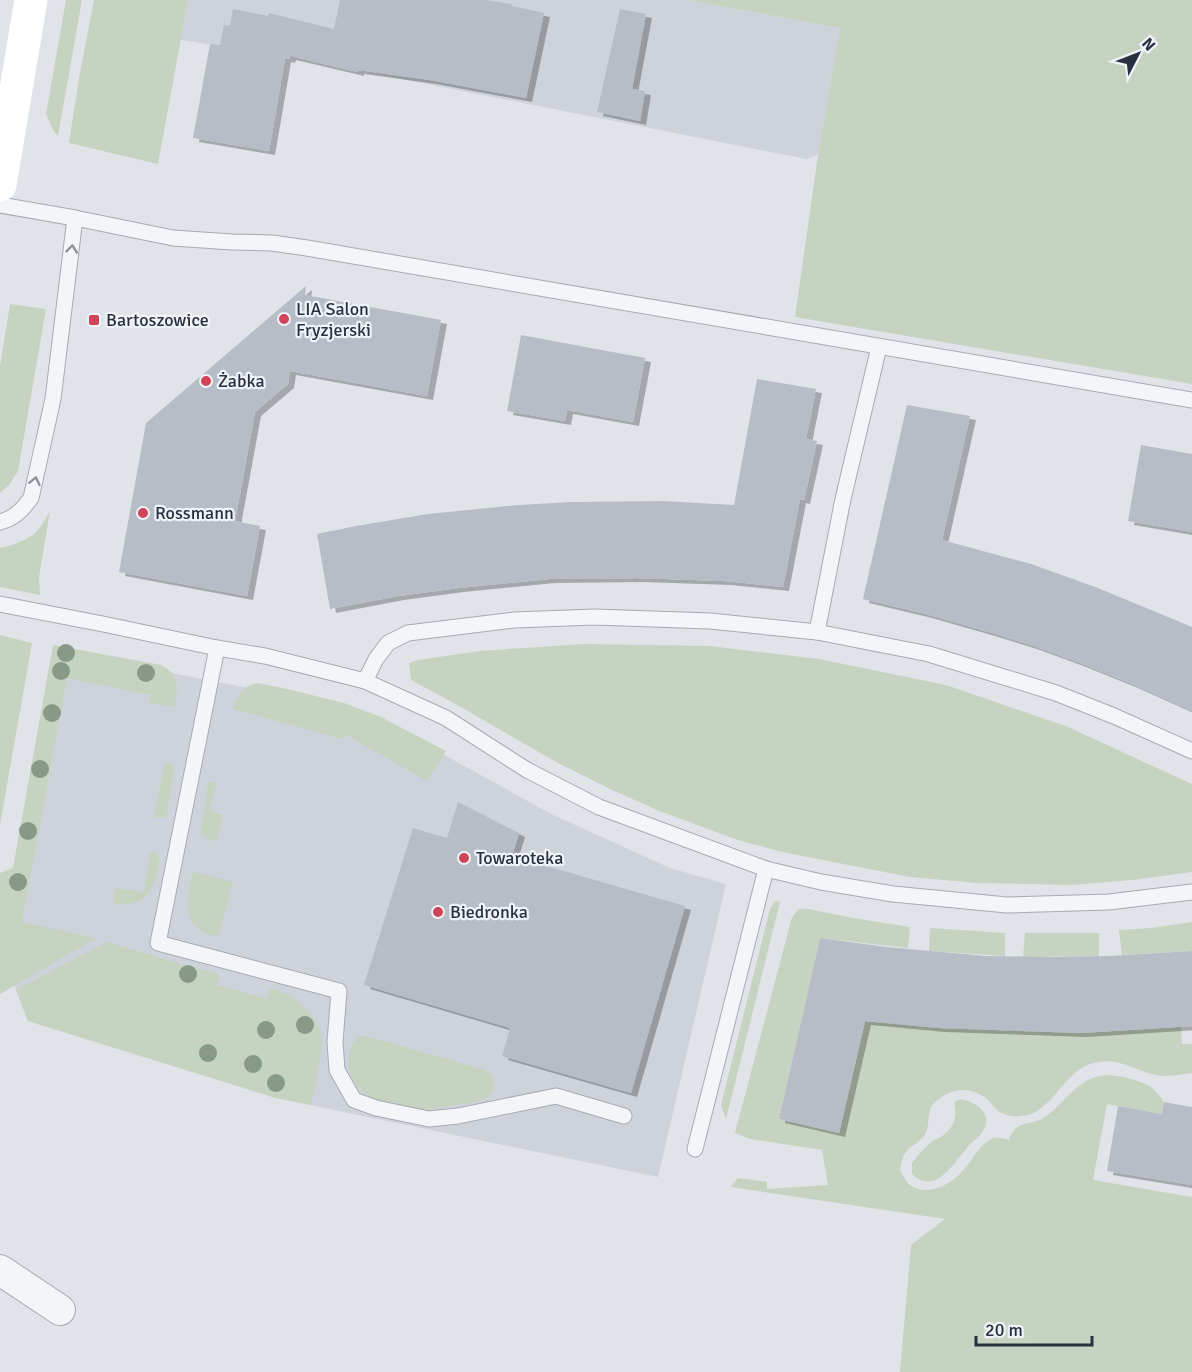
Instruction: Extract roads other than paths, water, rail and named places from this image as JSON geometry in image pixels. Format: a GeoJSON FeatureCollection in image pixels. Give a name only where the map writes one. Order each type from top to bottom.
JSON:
{"type":"FeatureCollection","features":[{"type":"Feature","properties":{"kind":"street"},"geometry":{"type":"LineString","coordinates":[[0,185],[31,0]]}},
{"type":"Feature","properties":{"kind":"street"},"geometry":{"type":"LineString","coordinates":[[0,1270],[60,1310]]}},
{"type":"Feature","properties":{"kind":"lane"},"geometry":{"type":"LineString","coordinates":[[0,205],[173,238],[272,243],[307,248],[1192,400]]}},
{"type":"Feature","properties":{"kind":"lane"},"geometry":{"type":"LineString","coordinates":[[0,522],[11,519],[23,510],[32,498],[53,399],[75,218]]}},
{"type":"Feature","properties":{"kind":"lane"},"geometry":{"type":"LineString","coordinates":[[817,632],[843,499],[879,347]]}},
{"type":"Feature","properties":{"kind":"lane"},"geometry":{"type":"LineString","coordinates":[[0,604],[265,656],[365,681],[446,718],[527,770],[599,807],[766,869],[821,882],[893,894],[1008,905],[1109,902],[1192,892]]}},
{"type":"Feature","properties":{"kind":"lane"},"geometry":{"type":"LineString","coordinates":[[365,681],[376,659],[388,643],[408,633],[514,620],[631,617],[710,621],[817,632],[929,654],[1056,693],[1192,751]]}},
{"type":"Feature","properties":{"kind":"lane"},"geometry":{"type":"LineString","coordinates":[[217,648],[158,943],[339,991],[335,1042],[337,1070],[354,1100],[376,1108],[429,1119],[458,1116],[556,1096],[624,1116]]}},
{"type":"Feature","properties":{"kind":"lane"},"geometry":{"type":"LineString","coordinates":[[695,1149],[766,869]]}},
{"type":"Feature","properties":{"kind":"place","name":"LIA Salon Fryzjerski"},"geometry":{"type":"Point","coordinates":[284,319]}},
{"type":"Feature","properties":{"kind":"place","name":"Bartoszowice"},"geometry":{"type":"Point","coordinates":[94,320]}},
{"type":"Feature","properties":{"kind":"place","name":"Żabka"},"geometry":{"type":"Point","coordinates":[206,381]}},
{"type":"Feature","properties":{"kind":"place","name":"Rossmann"},"geometry":{"type":"Point","coordinates":[143,513]}},
{"type":"Feature","properties":{"kind":"place","name":"Towaroteka"},"geometry":{"type":"Point","coordinates":[464,858]}},
{"type":"Feature","properties":{"kind":"place","name":"Biedronka"},"geometry":{"type":"Point","coordinates":[438,912]}}]}
